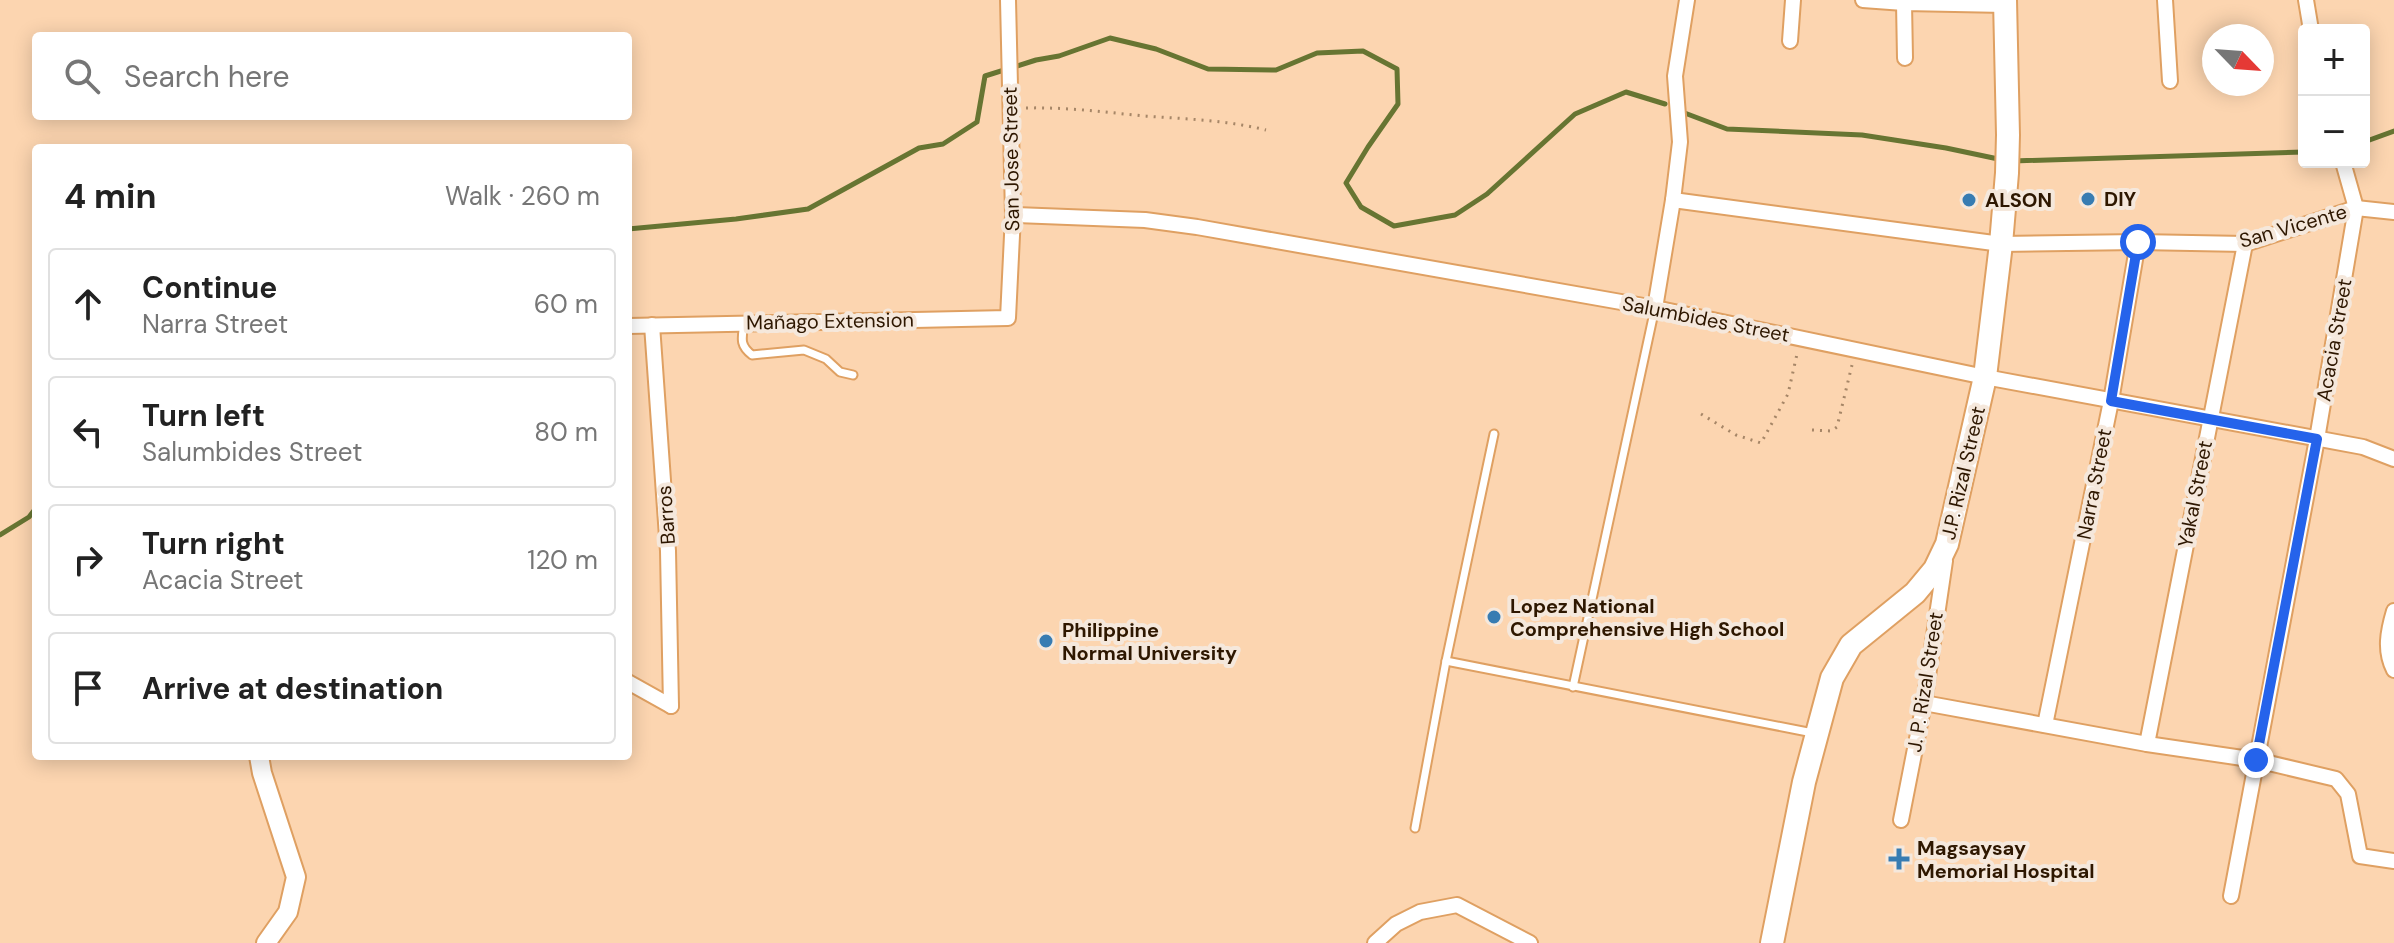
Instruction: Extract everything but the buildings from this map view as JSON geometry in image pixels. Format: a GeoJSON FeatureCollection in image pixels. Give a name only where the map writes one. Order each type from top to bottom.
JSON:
{"type":"FeatureCollection","features":[{"type":"Feature","properties":{"kind":"main road","name":"J.P. Rizal Street"},"geometry":{"type":"LineString","coordinates":[[1772,943],[1804,782],[1832,678],[1851,645],[1915,593],[1935,569],[1947,544],[1985,377],[2001,244],[2008,135],[2005,2]]}},
{"type":"Feature","properties":{"kind":"street","name":"San Jose Street"},"geometry":{"type":"LineString","coordinates":[[1008,0],[1013,215],[1008,318]]}},
{"type":"Feature","properties":{"kind":"street"},"geometry":{"type":"LineString","coordinates":[[1655,308],[1680,142],[1675,76],[1687,0]]}},
{"type":"Feature","properties":{"kind":"street"},"geometry":{"type":"LineString","coordinates":[[1790,41],[1793,0]]}},
{"type":"Feature","properties":{"kind":"street"},"geometry":{"type":"LineString","coordinates":[[1863,0],[2005,2]]}},
{"type":"Feature","properties":{"kind":"street"},"geometry":{"type":"LineString","coordinates":[[2165,0],[2170,81]]}},
{"type":"Feature","properties":{"kind":"street"},"geometry":{"type":"LineString","coordinates":[[2306,0],[2310,24]]}},
{"type":"Feature","properties":{"kind":"street"},"geometry":{"type":"LineString","coordinates":[[1904,1],[1905,58]]}},
{"type":"Feature","properties":{"kind":"street","name":"Acacia Street"},"geometry":{"type":"LineString","coordinates":[[2231,896],[2317,439],[2356,208],[2345,168]]}},
{"type":"Feature","properties":{"kind":"street","name":"San Vicente"},"geometry":{"type":"LineString","coordinates":[[1673,200],[2001,244],[2245,244],[2356,208],[2394,212]]}},
{"type":"Feature","properties":{"kind":"street","name":"Salumbides Street"},"geometry":{"type":"LineString","coordinates":[[1013,215],[1145,220],[1197,227],[1655,308],[1985,377],[2363,447],[2394,459]]}},
{"type":"Feature","properties":{"kind":"street","name":"Narra Street"},"geometry":{"type":"LineString","coordinates":[[2045,725],[2111,401],[2138,242]]}},
{"type":"Feature","properties":{"kind":"street","name":"Yakal Street"},"geometry":{"type":"LineString","coordinates":[[2147,744],[2245,244]]}},
{"type":"Feature","properties":{"kind":"street","name":"Mañago Extension"},"geometry":{"type":"LineString","coordinates":[[632,326],[1008,318]]}},
{"type":"Feature","properties":{"kind":"street","name":"Barros"},"geometry":{"type":"LineString","coordinates":[[632,684],[671,706],[668,551],[652,325]]}},
{"type":"Feature","properties":{"kind":"street","name":"J. P. Rizal Street"},"geometry":{"type":"LineString","coordinates":[[1901,820],[1924,703],[1947,544]]}},
{"type":"Feature","properties":{"kind":"street"},"geometry":{"type":"LineString","coordinates":[[2394,611],[2388,653],[2394,670]]}},
{"type":"Feature","properties":{"kind":"street"},"geometry":{"type":"LineString","coordinates":[[1924,703],[2147,744],[2256,760],[2336,779],[2348,794],[2360,856],[2394,861]]}},
{"type":"Feature","properties":{"kind":"street"},"geometry":{"type":"LineString","coordinates":[[260,760],[296,877],[288,912],[266,943]]}},
{"type":"Feature","properties":{"kind":"street"},"geometry":{"type":"LineString","coordinates":[[1375,943],[1396,924],[1420,912],[1457,905],[1530,943]]}},
{"type":"Feature","properties":{"kind":"lane"},"geometry":{"type":"LineString","coordinates":[[1573,687],[1655,308]]}},
{"type":"Feature","properties":{"kind":"lane"},"geometry":{"type":"LineString","coordinates":[[744,323],[742,341],[744,349],[752,355],[804,350],[826,359],[840,372],[853,375]]}},
{"type":"Feature","properties":{"kind":"lane"},"geometry":{"type":"LineString","coordinates":[[1415,828],[1446,661],[1494,434]]}},
{"type":"Feature","properties":{"kind":"lane"},"geometry":{"type":"LineString","coordinates":[[1446,661],[1816,734]]}},
{"type":"Feature","properties":{"kind":"path"},"geometry":{"type":"LineString","coordinates":[[1011,108],[1041,107],[1171,116],[1238,123],[1266,130]]}},
{"type":"Feature","properties":{"kind":"path"},"geometry":{"type":"LineString","coordinates":[[1701,414],[1736,435],[1761,443],[1788,394],[1800,339]]}},
{"type":"Feature","properties":{"kind":"path"},"geometry":{"type":"LineString","coordinates":[[1812,430],[1831,431],[1837,427],[1856,350]]}},
{"type":"Feature","properties":{"kind":"waterway"},"geometry":{"type":"LineString","coordinates":[[632,229],[808,209],[919,148],[943,144],[977,122],[985,76],[1110,38],[1156,49],[1208,69],[1276,70],[1317,53],[1363,51],[1397,69],[1398,104],[1346,183],[1361,207],[1394,226],[1455,215],[1487,194],[1575,114],[1626,92],[1665,104]]}},
{"type":"Feature","properties":{"kind":"waterway"},"geometry":{"type":"LineString","coordinates":[[1682,112],[1727,129],[1862,135],[2003,160]]}},
{"type":"Feature","properties":{"kind":"waterway"},"geometry":{"type":"LineString","coordinates":[[2370,140],[2394,131]]}},
{"type":"Feature","properties":{"kind":"waterway"},"geometry":{"type":"LineString","coordinates":[[2013,161],[2298,152]]}},
{"type":"Feature","properties":{"kind":"waterway"},"geometry":{"type":"LineString","coordinates":[[0,535],[32,513]]}},
{"type":"Feature","properties":{"kind":"place","name":"DIY"},"geometry":{"type":"Point","coordinates":[2088,199]}},
{"type":"Feature","properties":{"kind":"place","name":"ALSON"},"geometry":{"type":"Point","coordinates":[1969,200]}},
{"type":"Feature","properties":{"kind":"place","name":"Lopez National Comprehensive High School"},"geometry":{"type":"Point","coordinates":[1494,617]}},
{"type":"Feature","properties":{"kind":"place","name":"Philippine Normal University"},"geometry":{"type":"Point","coordinates":[1046,641]}},
{"type":"Feature","properties":{"kind":"place","name":"Magsaysay Memorial Hospital"},"geometry":{"type":"Point","coordinates":[1899,859]}},
{"type":"Feature","properties":{"kind":"route"},"geometry":{"type":"LineString","coordinates":[[2138,242],[2111,401],[2317,439],[2256,760]]}}]}
